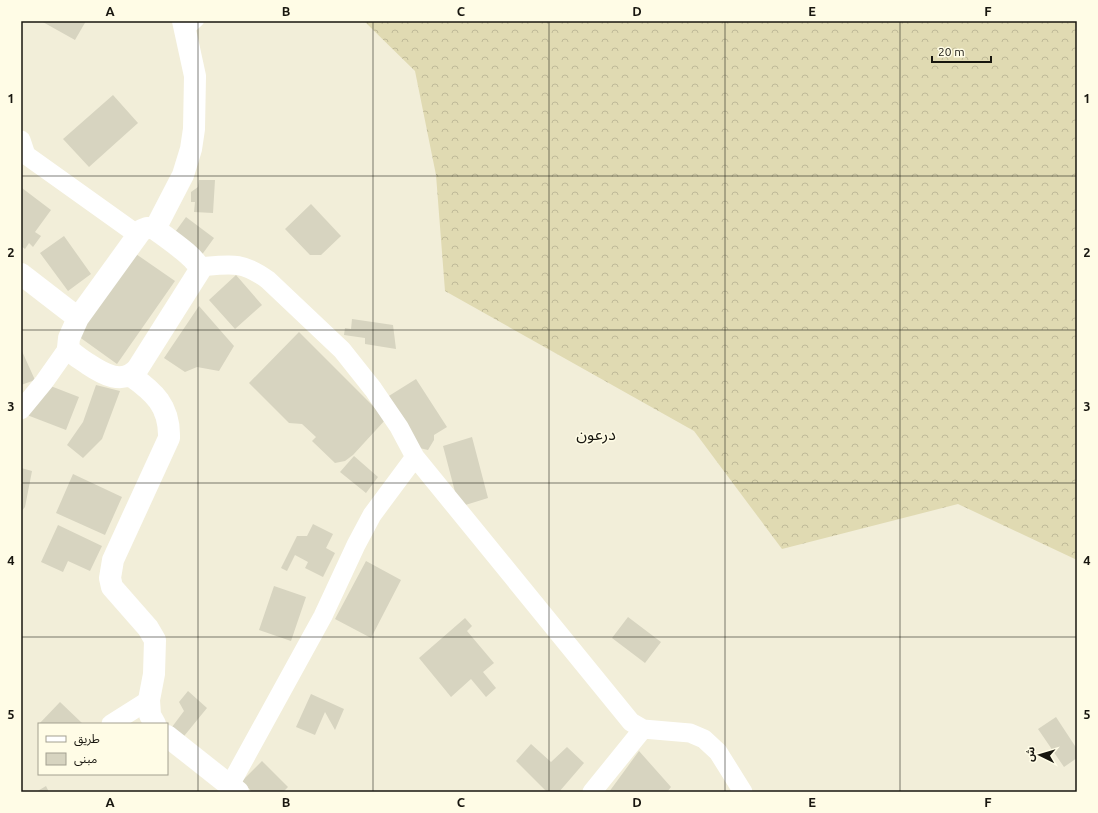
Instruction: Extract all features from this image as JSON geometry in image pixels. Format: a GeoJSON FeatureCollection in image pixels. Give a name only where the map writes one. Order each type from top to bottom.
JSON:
{"type":"FeatureCollection","features":[{"type":"Feature","properties":{"kind":"main road"},"geometry":{"type":"LineString","coordinates":[[147,232],[183,250],[200,267],[199,274],[134,373],[115,377],[104,374],[74,355],[68,348],[69,338],[78,318],[147,232],[183,175],[191,149],[194,129],[195,76],[189,25]]}},
{"type":"Feature","properties":{"kind":"main road"},"geometry":{"type":"LineString","coordinates":[[21,274],[78,318]]}},
{"type":"Feature","properties":{"kind":"main road"},"geometry":{"type":"LineString","coordinates":[[130,375],[147,387],[163,406],[168,416],[170,427],[169,438],[113,560],[110,578],[112,587],[148,628],[154,640],[154,674],[149,700],[150,715],[154,723]]}},
{"type":"Feature","properties":{"kind":"main road"},"geometry":{"type":"LineString","coordinates":[[168,737],[234,789]]}},
{"type":"Feature","properties":{"kind":"street"},"geometry":{"type":"LineString","coordinates":[[21,140],[26,155],[147,232]]}},
{"type":"Feature","properties":{"kind":"street"},"geometry":{"type":"LineString","coordinates":[[200,267],[237,265],[247,267],[268,280],[342,350],[373,389],[399,427],[415,457],[631,722],[643,729],[690,733],[704,739],[718,752],[739,790]]}},
{"type":"Feature","properties":{"kind":"street"},"geometry":{"type":"LineString","coordinates":[[21,410],[44,382],[68,348]]}},
{"type":"Feature","properties":{"kind":"street"},"geometry":{"type":"LineString","coordinates":[[234,789],[323,616],[356,545],[372,515],[415,457]]}},
{"type":"Feature","properties":{"kind":"street"},"geometry":{"type":"LineString","coordinates":[[113,723],[149,700]]}},
{"type":"Feature","properties":{"kind":"street"},"geometry":{"type":"LineString","coordinates":[[592,792],[643,729]]}},
{"type":"Feature","properties":{"kind":"green space"},"geometry":{"type":"Polygon","coordinates":[[[364,21],[1077,21],[1077,560],[958,504],[782,549],[694,431],[445,291],[436,175],[415,71],[364,21]]]}},
{"type":"Feature","properties":{"kind":"building"},"geometry":{"type":"Polygon","coordinates":[[[41,21],[86,21],[75,40],[41,21]]]}},
{"type":"Feature","properties":{"kind":"building"},"geometry":{"type":"Polygon","coordinates":[[[113,95],[138,123],[89,167],[63,139],[113,95]]]}},
{"type":"Feature","properties":{"kind":"building"},"geometry":{"type":"Polygon","coordinates":[[[199,180],[215,180],[213,213],[194,212],[195,202],[191,202],[191,192],[198,187],[199,180]]]}},
{"type":"Feature","properties":{"kind":"building"},"geometry":{"type":"Polygon","coordinates":[[[22,188],[51,210],[35,232],[41,236],[33,247],[29,243],[25,249],[21,246],[22,188]]]}},
{"type":"Feature","properties":{"kind":"building"},"geometry":{"type":"Polygon","coordinates":[[[311,204],[341,236],[321,255],[310,255],[285,229],[311,204]]]}},
{"type":"Feature","properties":{"kind":"building"},"geometry":{"type":"Polygon","coordinates":[[[186,217],[214,238],[201,256],[173,235],[186,217]]]}},
{"type":"Feature","properties":{"kind":"building"},"geometry":{"type":"Polygon","coordinates":[[[64,236],[91,274],[68,291],[40,253],[64,236]]]}},
{"type":"Feature","properties":{"kind":"building"},"geometry":{"type":"Polygon","coordinates":[[[136,254],[175,281],[117,364],[78,336],[136,254]]]}},
{"type":"Feature","properties":{"kind":"building"},"geometry":{"type":"Polygon","coordinates":[[[236,275],[262,305],[235,329],[209,300],[236,275]]]}},
{"type":"Feature","properties":{"kind":"building"},"geometry":{"type":"Polygon","coordinates":[[[199,306],[234,346],[219,371],[197,367],[185,372],[164,358],[199,306]]]}},
{"type":"Feature","properties":{"kind":"building"},"geometry":{"type":"Polygon","coordinates":[[[352,319],[393,325],[396,349],[365,344],[365,338],[344,335],[345,328],[351,329],[352,319]]]}},
{"type":"Feature","properties":{"kind":"building"},"geometry":{"type":"Polygon","coordinates":[[[299,332],[386,419],[353,455],[345,461],[335,463],[312,441],[316,437],[302,424],[289,423],[249,383],[299,332]]]}},
{"type":"Feature","properties":{"kind":"building"},"geometry":{"type":"Polygon","coordinates":[[[21,349],[35,380],[21,385],[21,349]]]}},
{"type":"Feature","properties":{"kind":"building"},"geometry":{"type":"Polygon","coordinates":[[[416,379],[447,427],[434,435],[434,440],[428,450],[415,447],[384,399],[416,379]]]}},
{"type":"Feature","properties":{"kind":"building"},"geometry":{"type":"Polygon","coordinates":[[[48,385],[79,397],[66,430],[27,415],[48,385]]]}},
{"type":"Feature","properties":{"kind":"building"},"geometry":{"type":"Polygon","coordinates":[[[96,385],[120,391],[102,439],[83,458],[67,445],[83,422],[96,385]]]}},
{"type":"Feature","properties":{"kind":"building"},"geometry":{"type":"Polygon","coordinates":[[[472,437],[488,498],[459,507],[443,446],[472,437]]]}},
{"type":"Feature","properties":{"kind":"building"},"geometry":{"type":"Polygon","coordinates":[[[354,456],[378,477],[366,493],[340,472],[354,456]]]}},
{"type":"Feature","properties":{"kind":"building"},"geometry":{"type":"Polygon","coordinates":[[[21,468],[32,471],[25,507],[21,512],[21,468]]]}},
{"type":"Feature","properties":{"kind":"building"},"geometry":{"type":"Polygon","coordinates":[[[73,474],[122,497],[105,535],[56,513],[73,474]]]}},
{"type":"Feature","properties":{"kind":"building"},"geometry":{"type":"Polygon","coordinates":[[[313,524],[333,534],[326,548],[335,553],[323,577],[305,568],[308,562],[295,555],[287,571],[281,568],[297,536],[307,536],[313,524]]]}},
{"type":"Feature","properties":{"kind":"building"},"geometry":{"type":"Polygon","coordinates":[[[58,525],[102,546],[90,571],[68,561],[63,572],[41,562],[58,525]]]}},
{"type":"Feature","properties":{"kind":"building"},"geometry":{"type":"Polygon","coordinates":[[[366,561],[401,580],[371,638],[335,619],[366,561]]]}},
{"type":"Feature","properties":{"kind":"building"},"geometry":{"type":"Polygon","coordinates":[[[274,586],[306,597],[291,641],[259,630],[274,586]]]}},
{"type":"Feature","properties":{"kind":"building"},"geometry":{"type":"Polygon","coordinates":[[[628,617],[661,642],[645,663],[612,638],[628,617]]]}},
{"type":"Feature","properties":{"kind":"building"},"geometry":{"type":"Polygon","coordinates":[[[465,618],[472,626],[467,631],[494,663],[483,672],[496,688],[486,697],[471,679],[451,697],[419,658],[465,618]]]}},
{"type":"Feature","properties":{"kind":"building"},"geometry":{"type":"Polygon","coordinates":[[[188,691],[207,708],[180,741],[169,731],[184,711],[179,702],[188,691]]]}},
{"type":"Feature","properties":{"kind":"building"},"geometry":{"type":"Polygon","coordinates":[[[311,694],[344,709],[335,730],[325,712],[315,735],[296,727],[311,694]]]}},
{"type":"Feature","properties":{"kind":"building"},"geometry":{"type":"Polygon","coordinates":[[[60,702],[82,723],[40,723],[60,702]]]}},
{"type":"Feature","properties":{"kind":"building"},"geometry":{"type":"Polygon","coordinates":[[[1056,717],[1077,749],[1077,758],[1064,767],[1038,729],[1056,717]]]}},
{"type":"Feature","properties":{"kind":"building"},"geometry":{"type":"Polygon","coordinates":[[[531,744],[551,762],[567,747],[584,763],[559,792],[547,792],[516,761],[531,744]]]}},
{"type":"Feature","properties":{"kind":"building"},"geometry":{"type":"Polygon","coordinates":[[[639,751],[671,787],[667,792],[609,792],[639,751]]]}},
{"type":"Feature","properties":{"kind":"building"},"geometry":{"type":"Polygon","coordinates":[[[262,761],[288,787],[283,792],[252,792],[242,781],[262,761]]]}},
{"type":"Feature","properties":{"kind":"building"},"geometry":{"type":"Polygon","coordinates":[[[46,786],[49,792],[36,792],[46,786]]]}},
{"type":"Feature","properties":{"kind":"district","name":"درعون"},"geometry":{"type":"Point","coordinates":[596,434]}}]}
